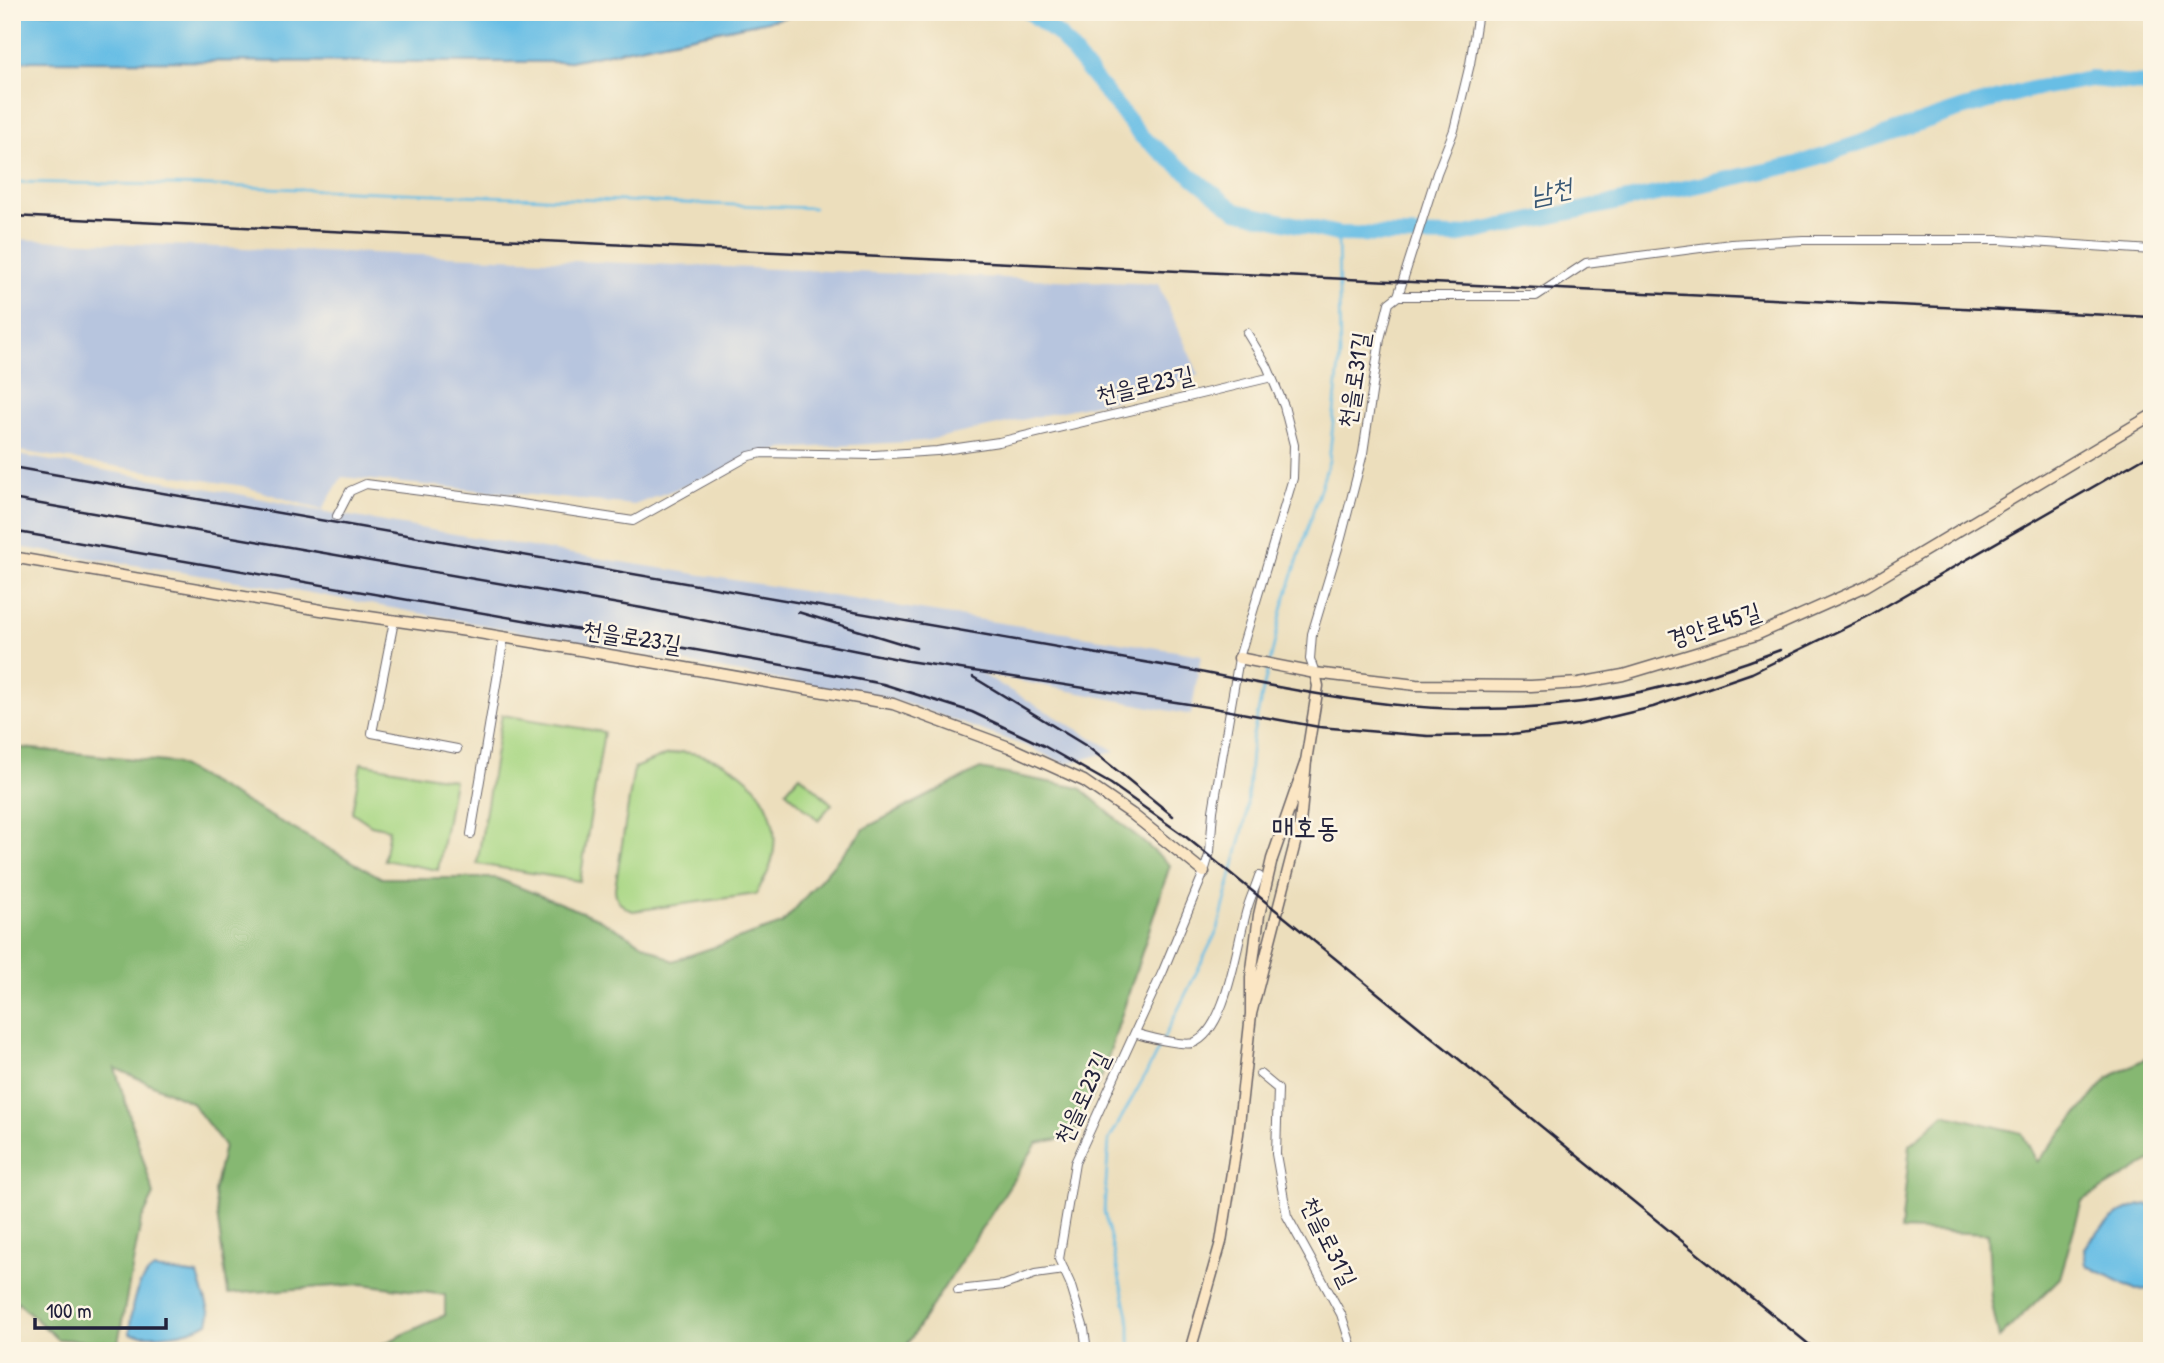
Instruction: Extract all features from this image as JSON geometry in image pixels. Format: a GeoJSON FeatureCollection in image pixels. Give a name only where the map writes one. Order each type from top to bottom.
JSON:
{"type":"FeatureCollection","features":[{"type":"Feature","properties":{"kind":"street","name":"천을로31길"},"geometry":{"type":"LineString","coordinates":[[1306,761],[1318,686],[1310,659],[1312,634],[1363,453],[1380,340],[1389,303],[1398,296],[1437,173],[1454,131],[1470,64],[1478,12]]}},
{"type":"Feature","properties":{"kind":"street"},"geometry":{"type":"LineString","coordinates":[[1398,296],[1536,296],[1586,263],[1731,244],[1803,240],[2000,240],[2152,250]]}},
{"type":"Feature","properties":{"kind":"street","name":"천을로23길"},"geometry":{"type":"LineString","coordinates":[[1087,1351],[1084,1329],[1059,1259],[1075,1163],[1135,1033],[1204,872],[1210,852],[1213,811],[1245,658],[1293,478],[1294,444],[1284,407],[1272,377],[1247,334]]}},
{"type":"Feature","properties":{"kind":"street","name":"천을로23길"},"geometry":{"type":"LineString","coordinates":[[337,516],[350,491],[366,484],[632,521],[749,456],[762,453],[874,455],[974,446],[1272,377]]}},
{"type":"Feature","properties":{"kind":"street","name":"경안로45길"},"geometry":{"type":"LineString","coordinates":[[1245,658],[1315,673],[1416,684],[1531,686],[1578,683],[1623,675],[1756,635],[1866,586],[2152,415]]}},
{"type":"Feature","properties":{"kind":"street","name":"천을로23길"},"geometry":{"type":"LineString","coordinates":[[12,557],[893,704],[1009,747],[1084,781],[1132,814],[1204,872]]}},
{"type":"Feature","properties":{"kind":"street"},"geometry":{"type":"LineString","coordinates":[[394,621],[372,733],[457,749]]}},
{"type":"Feature","properties":{"kind":"street"},"geometry":{"type":"LineString","coordinates":[[471,834],[504,637]]}},
{"type":"Feature","properties":{"kind":"street"},"geometry":{"type":"LineString","coordinates":[[1251,1014],[1300,824],[1306,761]]}},
{"type":"Feature","properties":{"kind":"street"},"geometry":{"type":"LineString","coordinates":[[1190,1351],[1221,1242],[1238,1133],[1251,1014],[1254,945],[1265,884],[1306,761]]}},
{"type":"Feature","properties":{"kind":"street"},"geometry":{"type":"LineString","coordinates":[[1135,1033],[1190,1045],[1205,1037],[1214,1023],[1227,990],[1247,908],[1259,876]]}},
{"type":"Feature","properties":{"kind":"street","name":"천을로31길"},"geometry":{"type":"LineString","coordinates":[[1260,1074],[1278,1089],[1276,1154],[1287,1216],[1340,1314],[1353,1351]]}},
{"type":"Feature","properties":{"kind":"street"},"geometry":{"type":"LineString","coordinates":[[958,1290],[1004,1285],[1035,1274],[1064,1270]]}},
{"type":"Feature","properties":{"kind":"shaded area"},"geometry":{"type":"Polygon","coordinates":[[[12,239],[1158,284],[1199,375],[1141,394],[924,441],[781,449],[634,505],[342,477],[322,510],[243,486],[12,450],[12,239]]]}},
{"type":"Feature","properties":{"kind":"shaded area"},"geometry":{"type":"Polygon","coordinates":[[[12,454],[572,554],[1201,655],[1191,715],[980,673],[1115,751],[1065,764],[1031,748],[908,704],[289,589],[12,546],[12,454]]]}},
{"type":"Feature","properties":{"kind":"green space"},"geometry":{"type":"Polygon","coordinates":[[[502,715],[604,732],[580,881],[477,864],[502,715]]]}},
{"type":"Feature","properties":{"kind":"green space"},"geometry":{"type":"Polygon","coordinates":[[[12,747],[175,763],[382,878],[496,878],[597,918],[673,961],[782,924],[865,828],[980,769],[1080,788],[1170,865],[1102,1076],[1072,1137],[1037,1143],[903,1351],[368,1351],[445,1315],[445,1295],[362,1284],[228,1294],[214,1192],[224,1145],[191,1102],[115,1068],[154,1195],[141,1221],[118,1343],[57,1339],[17,1301],[12,1325],[12,747]]]}},
{"type":"Feature","properties":{"kind":"green space"},"geometry":{"type":"Polygon","coordinates":[[[682,752],[703,755],[723,763],[741,773],[755,787],[766,803],[773,821],[771,864],[756,894],[633,911],[620,903],[615,888],[634,768],[666,755],[682,752]]]}},
{"type":"Feature","properties":{"kind":"green space"},"geometry":{"type":"Polygon","coordinates":[[[361,763],[454,780],[438,870],[384,860],[389,829],[371,825],[352,812],[361,763]]]}},
{"type":"Feature","properties":{"kind":"green space"},"geometry":{"type":"Polygon","coordinates":[[[800,775],[832,804],[818,820],[786,791],[800,775]]]}},
{"type":"Feature","properties":{"kind":"green space"},"geometry":{"type":"Polygon","coordinates":[[[2152,1055],[2152,1160],[2082,1201],[2060,1278],[1999,1338],[1991,1299],[1988,1234],[1901,1230],[1910,1145],[1944,1114],[2022,1133],[2037,1162],[2108,1078],[2152,1055]]]}},
{"type":"Feature","properties":{"kind":"water"},"geometry":{"type":"Polygon","coordinates":[[[12,12],[812,12],[565,62],[12,61],[12,12]]]}},
{"type":"Feature","properties":{"kind":"water"},"geometry":{"type":"Polygon","coordinates":[[[2147,1204],[2152,1209],[2152,1289],[2136,1290],[2086,1265],[2084,1248],[2119,1214],[2147,1204]]]}},
{"type":"Feature","properties":{"kind":"water"},"geometry":{"type":"Polygon","coordinates":[[[154,1269],[198,1275],[210,1314],[208,1323],[170,1334],[130,1334],[132,1307],[138,1289],[147,1274],[154,1269]]]}},
{"type":"Feature","properties":{"kind":"waterway","name":"남천"},"geometry":{"type":"LineString","coordinates":[[1029,12],[1060,36],[1142,137],[1236,211],[1338,234],[1456,236],[1794,165],[1961,109],[2032,89],[2091,79],[2142,84],[2152,88]]}},
{"type":"Feature","properties":{"kind":"waterway"},"geometry":{"type":"LineString","coordinates":[[12,182],[218,186],[814,208]]}},
{"type":"Feature","properties":{"kind":"waterway"},"geometry":{"type":"LineString","coordinates":[[1270,662],[1283,606],[1329,461],[1340,355],[1338,234]]}},
{"type":"Feature","properties":{"kind":"waterway"},"geometry":{"type":"LineString","coordinates":[[1130,1351],[1130,1324],[1104,1211],[1109,1140],[1147,1072],[1218,929],[1246,818],[1252,739],[1268,668]]}},
{"type":"Feature","properties":{"kind":"railway"},"geometry":{"type":"LineString","coordinates":[[12,216],[2152,317]]}},
{"type":"Feature","properties":{"kind":"railway"},"geometry":{"type":"LineString","coordinates":[[12,499],[642,608],[908,661],[1208,707],[1319,727],[1428,736],[1506,735],[1578,725],[1653,707],[1752,673],[1867,617],[2152,453]]}},
{"type":"Feature","properties":{"kind":"railway"},"geometry":{"type":"LineString","coordinates":[[12,467],[1179,668],[1309,693],[1388,704],[1488,709],[1587,701],[1685,681],[1780,650]]}},
{"type":"Feature","properties":{"kind":"railway"},"geometry":{"type":"LineString","coordinates":[[12,531],[788,666],[883,684],[972,712],[1044,746],[1111,784],[1186,837],[1817,1351]]}},
{"type":"Feature","properties":{"kind":"railway"},"geometry":{"type":"LineString","coordinates":[[798,612],[916,648]]}},
{"type":"Feature","properties":{"kind":"railway"},"geometry":{"type":"LineString","coordinates":[[973,677],[1088,747],[1173,816]]}},
{"type":"Feature","properties":{"kind":"district","name":"매호동"},"geometry":{"type":"Point","coordinates":[1305,827]}}]}
